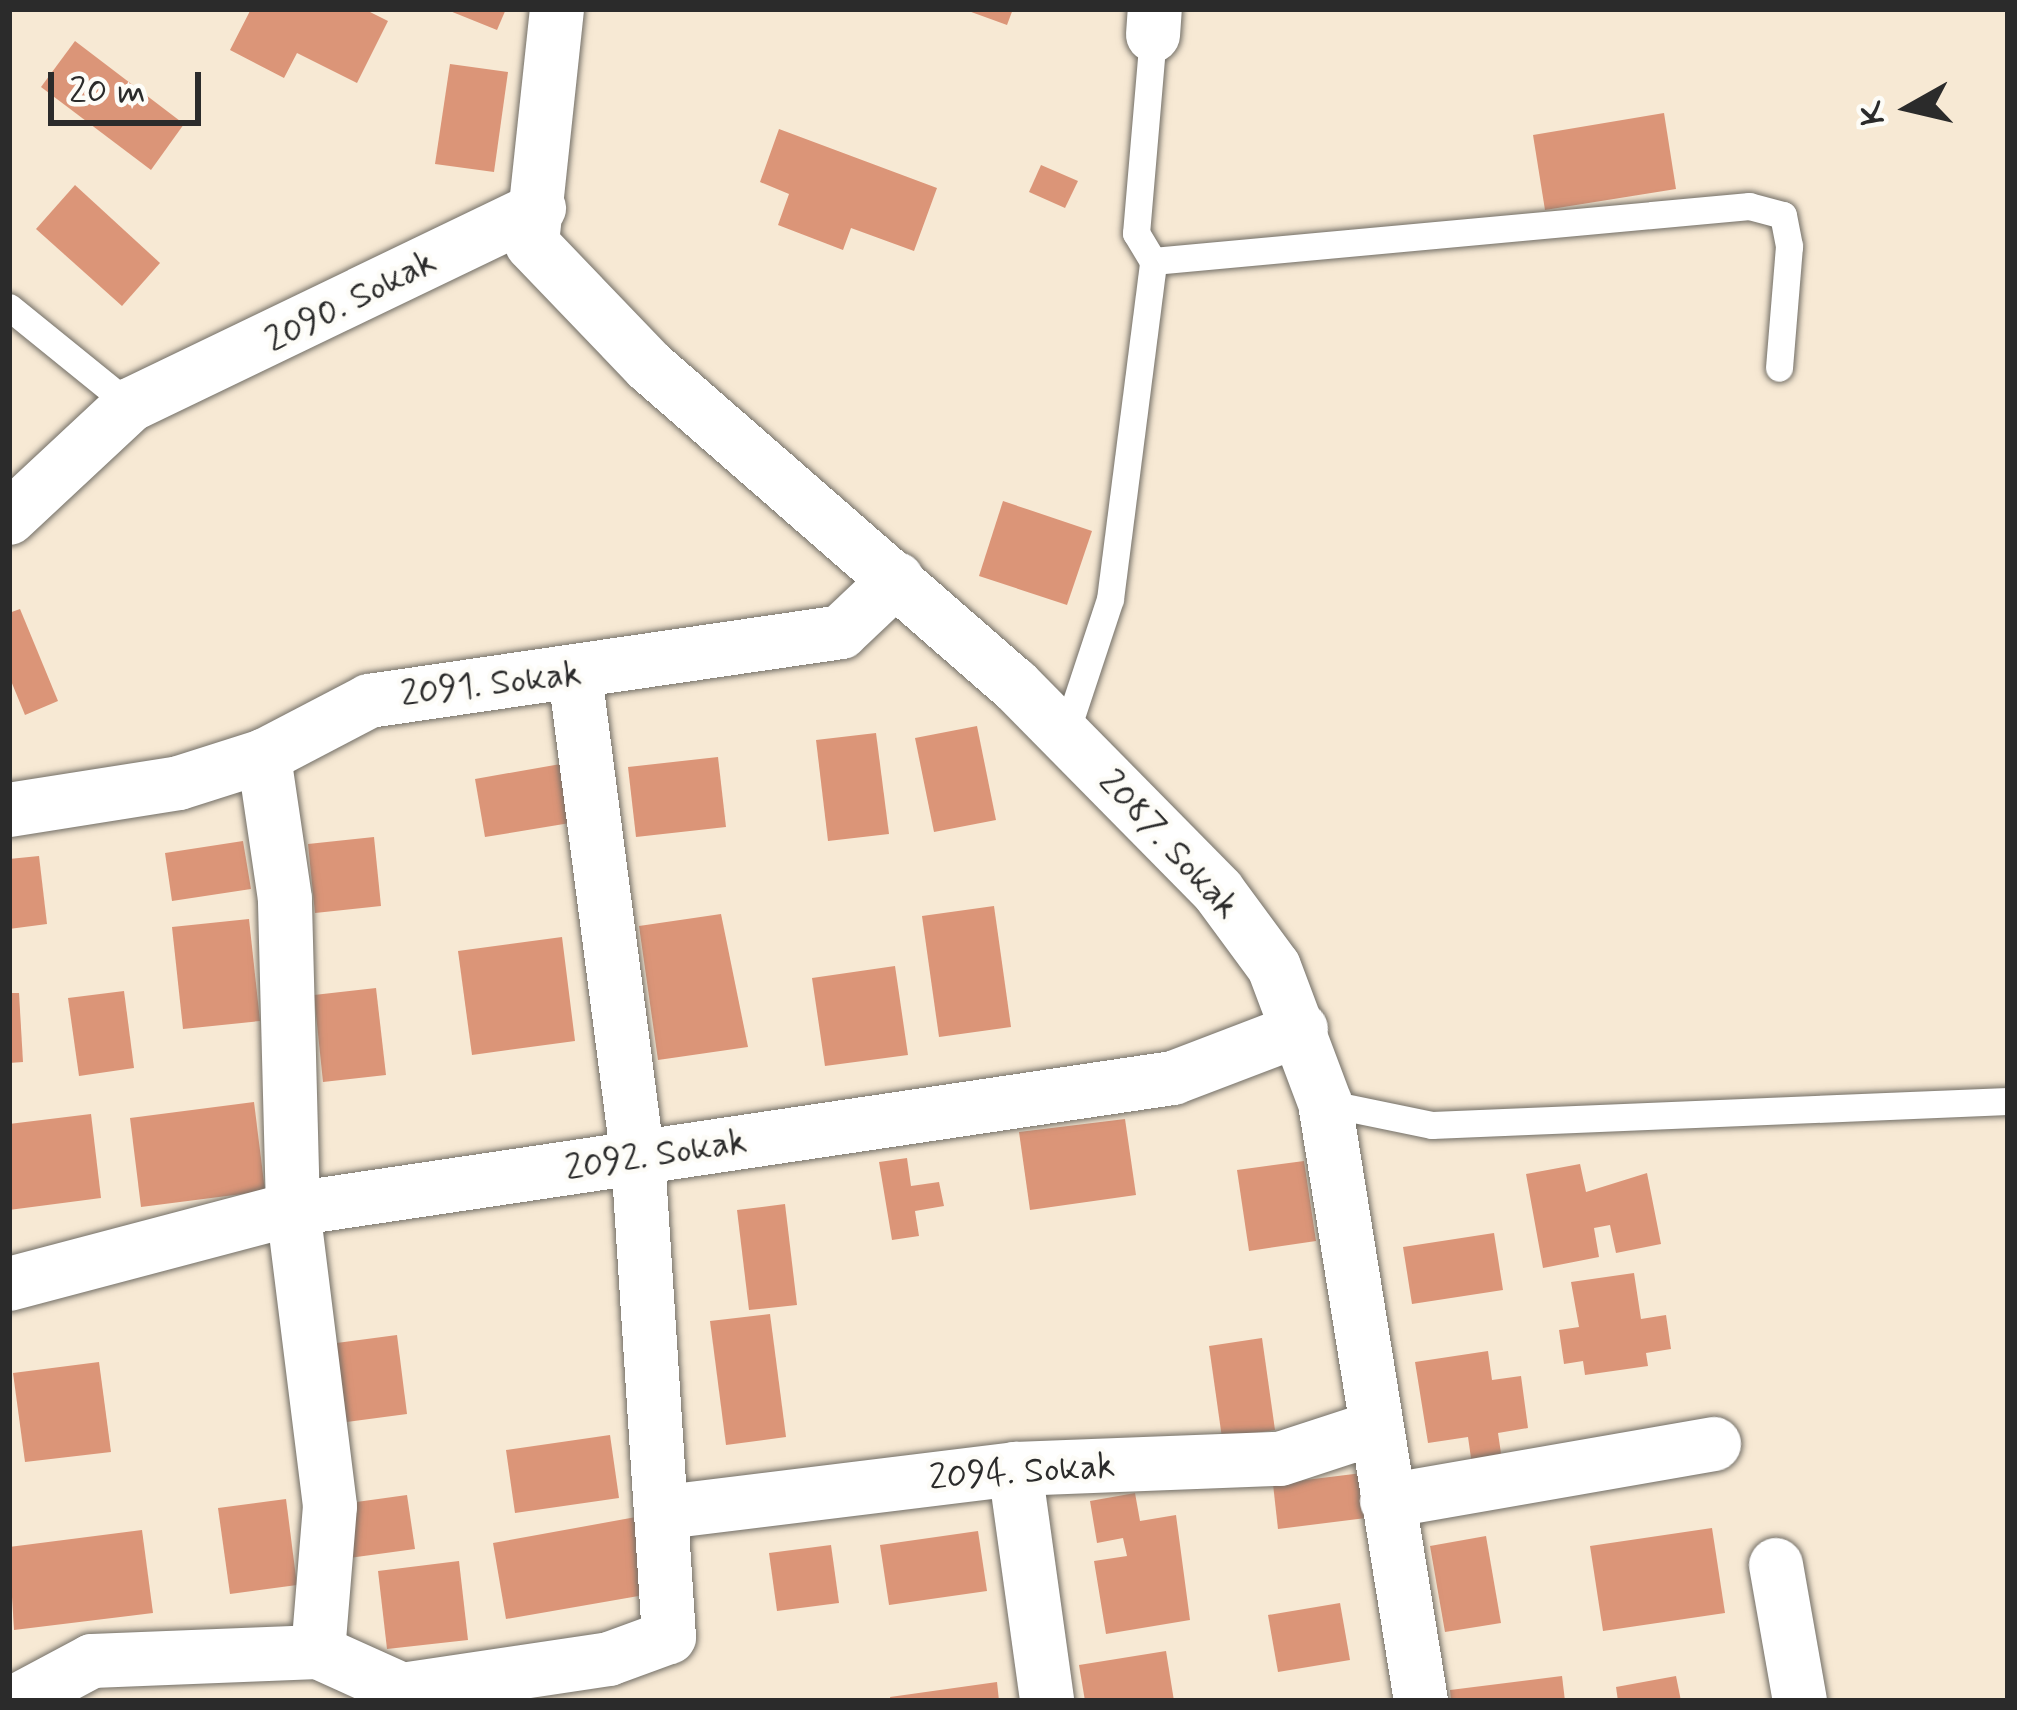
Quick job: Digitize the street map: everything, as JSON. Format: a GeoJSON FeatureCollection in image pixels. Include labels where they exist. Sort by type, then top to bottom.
{"type":"FeatureCollection","features":[{"type":"Feature","properties":{"kind":"street"},"geometry":{"type":"LineString","coordinates":[[538,208],[557,9]]}},
{"type":"Feature","properties":{"kind":"street","name":"2090. Sokak"},"geometry":{"type":"LineString","coordinates":[[9,518],[130,405],[538,208]]}},
{"type":"Feature","properties":{"kind":"street","name":"2087. Sokak"},"geometry":{"type":"LineString","coordinates":[[538,208],[532,244],[577,300],[897,580],[1065,735],[1218,891],[1274,967],[1325,1103],[1421,1701]]}},
{"type":"Feature","properties":{"kind":"street","name":"2091. Sokak"},"geometry":{"type":"LineString","coordinates":[[9,810],[179,783],[264,756],[369,701],[536,672],[575,676],[842,632],[897,580]]}},
{"type":"Feature","properties":{"kind":"street"},"geometry":{"type":"LineString","coordinates":[[17,1701],[92,1661],[318,1652],[402,1690],[609,1659],[670,1637],[666,1512],[638,1160],[575,676]]}},
{"type":"Feature","properties":{"kind":"street"},"geometry":{"type":"LineString","coordinates":[[264,756],[285,899],[293,1209],[330,1506],[318,1652]]}},
{"type":"Feature","properties":{"kind":"street","name":"2092. Sokak"},"geometry":{"type":"LineString","coordinates":[[9,1284],[293,1209],[1173,1078],[1301,1029]]}},
{"type":"Feature","properties":{"kind":"street","name":"2094. Sokak"},"geometry":{"type":"LineString","coordinates":[[666,1512],[1015,1469],[1280,1459],[1375,1428]]}},
{"type":"Feature","properties":{"kind":"street"},"geometry":{"type":"LineString","coordinates":[[1387,1501],[1714,1444]]}},
{"type":"Feature","properties":{"kind":"street"},"geometry":{"type":"LineString","coordinates":[[1015,1469],[1047,1701]]}},
{"type":"Feature","properties":{"kind":"street"},"geometry":{"type":"LineString","coordinates":[[1776,1565],[1800,1701]]}},
{"type":"Feature","properties":{"kind":"lane"},"geometry":{"type":"LineString","coordinates":[[1065,735],[1110,598],[1153,261],[1136,233],[1154,22]]}},
{"type":"Feature","properties":{"kind":"lane"},"geometry":{"type":"LineString","coordinates":[[1153,261],[1749,206],[1783,215],[1789,247],[1779,368]]}},
{"type":"Feature","properties":{"kind":"lane"},"geometry":{"type":"LineString","coordinates":[[9,307],[130,405]]}},
{"type":"Feature","properties":{"kind":"lane"},"geometry":{"type":"LineString","coordinates":[[1325,1103],[1432,1125],[2008,1101]]}},
{"type":"Feature","properties":{"kind":"building"},"geometry":{"type":"Polygon","coordinates":[[[251,9],[364,9],[388,21],[357,83],[297,53],[284,78],[230,50],[251,9]]]}},
{"type":"Feature","properties":{"kind":"building"},"geometry":{"type":"Polygon","coordinates":[[[445,9],[506,9],[497,30],[445,9]]]}},
{"type":"Feature","properties":{"kind":"building"},"geometry":{"type":"Polygon","coordinates":[[[963,9],[1013,9],[1007,25],[963,9]]]}},
{"type":"Feature","properties":{"kind":"building"},"geometry":{"type":"Polygon","coordinates":[[[75,41],[184,124],[151,170],[41,87],[75,41]]]}},
{"type":"Feature","properties":{"kind":"building"},"geometry":{"type":"Polygon","coordinates":[[[450,64],[508,72],[494,172],[435,164],[450,64]]]}},
{"type":"Feature","properties":{"kind":"building"},"geometry":{"type":"Polygon","coordinates":[[[1664,113],[1676,189],[1545,210],[1533,135],[1664,113]]]}},
{"type":"Feature","properties":{"kind":"building"},"geometry":{"type":"Polygon","coordinates":[[[779,129],[937,188],[914,251],[851,228],[843,250],[778,225],[789,194],[760,182],[779,129]]]}},
{"type":"Feature","properties":{"kind":"building"},"geometry":{"type":"Polygon","coordinates":[[[1041,165],[1078,181],[1065,208],[1029,192],[1041,165]]]}},
{"type":"Feature","properties":{"kind":"building"},"geometry":{"type":"Polygon","coordinates":[[[75,185],[160,263],[122,306],[36,229],[75,185]]]}},
{"type":"Feature","properties":{"kind":"building"},"geometry":{"type":"Polygon","coordinates":[[[1003,501],[1092,531],[1067,605],[979,576],[1003,501]]]}},
{"type":"Feature","properties":{"kind":"building"},"geometry":{"type":"Polygon","coordinates":[[[20,609],[58,701],[25,715],[9,676],[9,613],[20,609]]]}},
{"type":"Feature","properties":{"kind":"building"},"geometry":{"type":"Polygon","coordinates":[[[977,726],[996,820],[934,832],[915,738],[977,726]]]}},
{"type":"Feature","properties":{"kind":"building"},"geometry":{"type":"Polygon","coordinates":[[[876,733],[889,834],[828,841],[816,740],[876,733]]]}},
{"type":"Feature","properties":{"kind":"building"},"geometry":{"type":"Polygon","coordinates":[[[718,757],[726,827],[636,837],[628,767],[718,757]]]}},
{"type":"Feature","properties":{"kind":"building"},"geometry":{"type":"Polygon","coordinates":[[[572,762],[582,821],[485,837],[475,779],[572,762]]]}},
{"type":"Feature","properties":{"kind":"building"},"geometry":{"type":"Polygon","coordinates":[[[374,837],[381,906],[315,913],[308,844],[374,837]]]}},
{"type":"Feature","properties":{"kind":"building"},"geometry":{"type":"Polygon","coordinates":[[[243,841],[251,889],[172,901],[165,853],[243,841]]]}},
{"type":"Feature","properties":{"kind":"building"},"geometry":{"type":"Polygon","coordinates":[[[39,856],[47,924],[9,929],[9,859],[39,856]]]}},
{"type":"Feature","properties":{"kind":"building"},"geometry":{"type":"Polygon","coordinates":[[[994,906],[1011,1027],[939,1037],[922,916],[994,906]]]}},
{"type":"Feature","properties":{"kind":"building"},"geometry":{"type":"Polygon","coordinates":[[[721,914],[748,1047],[658,1060],[639,926],[721,914]]]}},
{"type":"Feature","properties":{"kind":"building"},"geometry":{"type":"Polygon","coordinates":[[[249,919],[260,1021],[183,1029],[172,927],[249,919]]]}},
{"type":"Feature","properties":{"kind":"building"},"geometry":{"type":"Polygon","coordinates":[[[562,937],[575,1041],[472,1055],[458,951],[562,937]]]}},
{"type":"Feature","properties":{"kind":"building"},"geometry":{"type":"Polygon","coordinates":[[[895,966],[908,1055],[825,1066],[812,978],[895,966]]]}},
{"type":"Feature","properties":{"kind":"building"},"geometry":{"type":"Polygon","coordinates":[[[376,988],[386,1075],[323,1082],[314,995],[376,988]]]}},
{"type":"Feature","properties":{"kind":"building"},"geometry":{"type":"Polygon","coordinates":[[[124,991],[134,1068],[79,1076],[68,998],[124,991]]]}},
{"type":"Feature","properties":{"kind":"building"},"geometry":{"type":"Polygon","coordinates":[[[9,993],[19,993],[23,1062],[9,1063],[9,993]]]}},
{"type":"Feature","properties":{"kind":"building"},"geometry":{"type":"Polygon","coordinates":[[[254,1102],[265,1191],[141,1207],[130,1118],[254,1102]]]}},
{"type":"Feature","properties":{"kind":"building"},"geometry":{"type":"Polygon","coordinates":[[[91,1114],[101,1198],[9,1210],[9,1124],[91,1114]]]}},
{"type":"Feature","properties":{"kind":"building"},"geometry":{"type":"Polygon","coordinates":[[[1125,1119],[1136,1195],[1030,1210],[1019,1132],[1125,1119]]]}},
{"type":"Feature","properties":{"kind":"building"},"geometry":{"type":"Polygon","coordinates":[[[907,1158],[911,1186],[939,1182],[944,1206],[915,1211],[919,1236],[892,1240],[879,1162],[907,1158]]]}},
{"type":"Feature","properties":{"kind":"building"},"geometry":{"type":"Polygon","coordinates":[[[1304,1161],[1316,1241],[1249,1251],[1237,1170],[1304,1161]]]}},
{"type":"Feature","properties":{"kind":"building"},"geometry":{"type":"Polygon","coordinates":[[[1580,1164],[1586,1192],[1647,1173],[1661,1244],[1616,1253],[1610,1225],[1594,1228],[1599,1257],[1543,1268],[1526,1174],[1580,1164]]]}},
{"type":"Feature","properties":{"kind":"building"},"geometry":{"type":"Polygon","coordinates":[[[785,1204],[797,1305],[749,1310],[737,1210],[785,1204]]]}},
{"type":"Feature","properties":{"kind":"building"},"geometry":{"type":"Polygon","coordinates":[[[1494,1233],[1503,1290],[1412,1304],[1403,1247],[1494,1233]]]}},
{"type":"Feature","properties":{"kind":"building"},"geometry":{"type":"Polygon","coordinates":[[[1634,1273],[1641,1319],[1666,1315],[1671,1349],[1646,1353],[1648,1366],[1585,1375],[1583,1361],[1564,1364],[1559,1330],[1579,1327],[1571,1282],[1634,1273]]]}},
{"type":"Feature","properties":{"kind":"building"},"geometry":{"type":"Polygon","coordinates":[[[770,1314],[786,1437],[726,1445],[710,1321],[770,1314]]]}},
{"type":"Feature","properties":{"kind":"building"},"geometry":{"type":"Polygon","coordinates":[[[397,1335],[407,1414],[339,1423],[329,1344],[397,1335]]]}},
{"type":"Feature","properties":{"kind":"building"},"geometry":{"type":"Polygon","coordinates":[[[1262,1338],[1275,1430],[1222,1438],[1209,1346],[1262,1338]]]}},
{"type":"Feature","properties":{"kind":"building"},"geometry":{"type":"Polygon","coordinates":[[[1488,1351],[1492,1380],[1521,1376],[1528,1428],[1498,1433],[1502,1460],[1472,1465],[1468,1437],[1428,1443],[1415,1362],[1488,1351]]]}},
{"type":"Feature","properties":{"kind":"building"},"geometry":{"type":"Polygon","coordinates":[[[99,1362],[111,1452],[25,1462],[13,1373],[99,1362]]]}},
{"type":"Feature","properties":{"kind":"building"},"geometry":{"type":"Polygon","coordinates":[[[610,1435],[619,1498],[515,1513],[506,1450],[610,1435]]]}},
{"type":"Feature","properties":{"kind":"building"},"geometry":{"type":"Polygon","coordinates":[[[1362,1473],[1366,1518],[1278,1529],[1273,1484],[1362,1473]]]}},
{"type":"Feature","properties":{"kind":"building"},"geometry":{"type":"Polygon","coordinates":[[[1135,1493],[1140,1521],[1176,1515],[1190,1620],[1106,1634],[1094,1561],[1127,1556],[1123,1538],[1097,1543],[1090,1501],[1135,1493]]]}},
{"type":"Feature","properties":{"kind":"building"},"geometry":{"type":"Polygon","coordinates":[[[407,1495],[415,1549],[349,1558],[342,1504],[407,1495]]]}},
{"type":"Feature","properties":{"kind":"building"},"geometry":{"type":"Polygon","coordinates":[[[286,1499],[297,1585],[230,1594],[218,1508],[286,1499]]]}},
{"type":"Feature","properties":{"kind":"building"},"geometry":{"type":"Polygon","coordinates":[[[636,1517],[650,1594],[506,1619],[493,1543],[636,1517]]]}},
{"type":"Feature","properties":{"kind":"building"},"geometry":{"type":"Polygon","coordinates":[[[1712,1528],[1725,1613],[1603,1631],[1590,1546],[1712,1528]]]}},
{"type":"Feature","properties":{"kind":"building"},"geometry":{"type":"Polygon","coordinates":[[[142,1530],[153,1613],[14,1630],[9,1547],[142,1530]]]}},
{"type":"Feature","properties":{"kind":"building"},"geometry":{"type":"Polygon","coordinates":[[[978,1531],[987,1591],[889,1605],[880,1545],[978,1531]]]}},
{"type":"Feature","properties":{"kind":"building"},"geometry":{"type":"Polygon","coordinates":[[[1486,1536],[1501,1623],[1445,1632],[1430,1546],[1486,1536]]]}},
{"type":"Feature","properties":{"kind":"building"},"geometry":{"type":"Polygon","coordinates":[[[831,1545],[839,1603],[777,1611],[769,1553],[831,1545]]]}},
{"type":"Feature","properties":{"kind":"building"},"geometry":{"type":"Polygon","coordinates":[[[459,1561],[468,1640],[387,1649],[378,1571],[459,1561]]]}},
{"type":"Feature","properties":{"kind":"building"},"geometry":{"type":"Polygon","coordinates":[[[1340,1603],[1350,1660],[1278,1672],[1268,1615],[1340,1603]]]}},
{"type":"Feature","properties":{"kind":"building"},"geometry":{"type":"Polygon","coordinates":[[[1166,1651],[1174,1701],[1085,1701],[1079,1665],[1166,1651]]]}},
{"type":"Feature","properties":{"kind":"building"},"geometry":{"type":"Polygon","coordinates":[[[1562,1676],[1565,1701],[1451,1701],[1450,1690],[1562,1676]]]}},
{"type":"Feature","properties":{"kind":"building"},"geometry":{"type":"Polygon","coordinates":[[[1676,1676],[1681,1701],[1618,1701],[1616,1687],[1676,1676]]]}},
{"type":"Feature","properties":{"kind":"building"},"geometry":{"type":"Polygon","coordinates":[[[997,1682],[999,1701],[891,1701],[890,1697],[997,1682]]]}}]}
